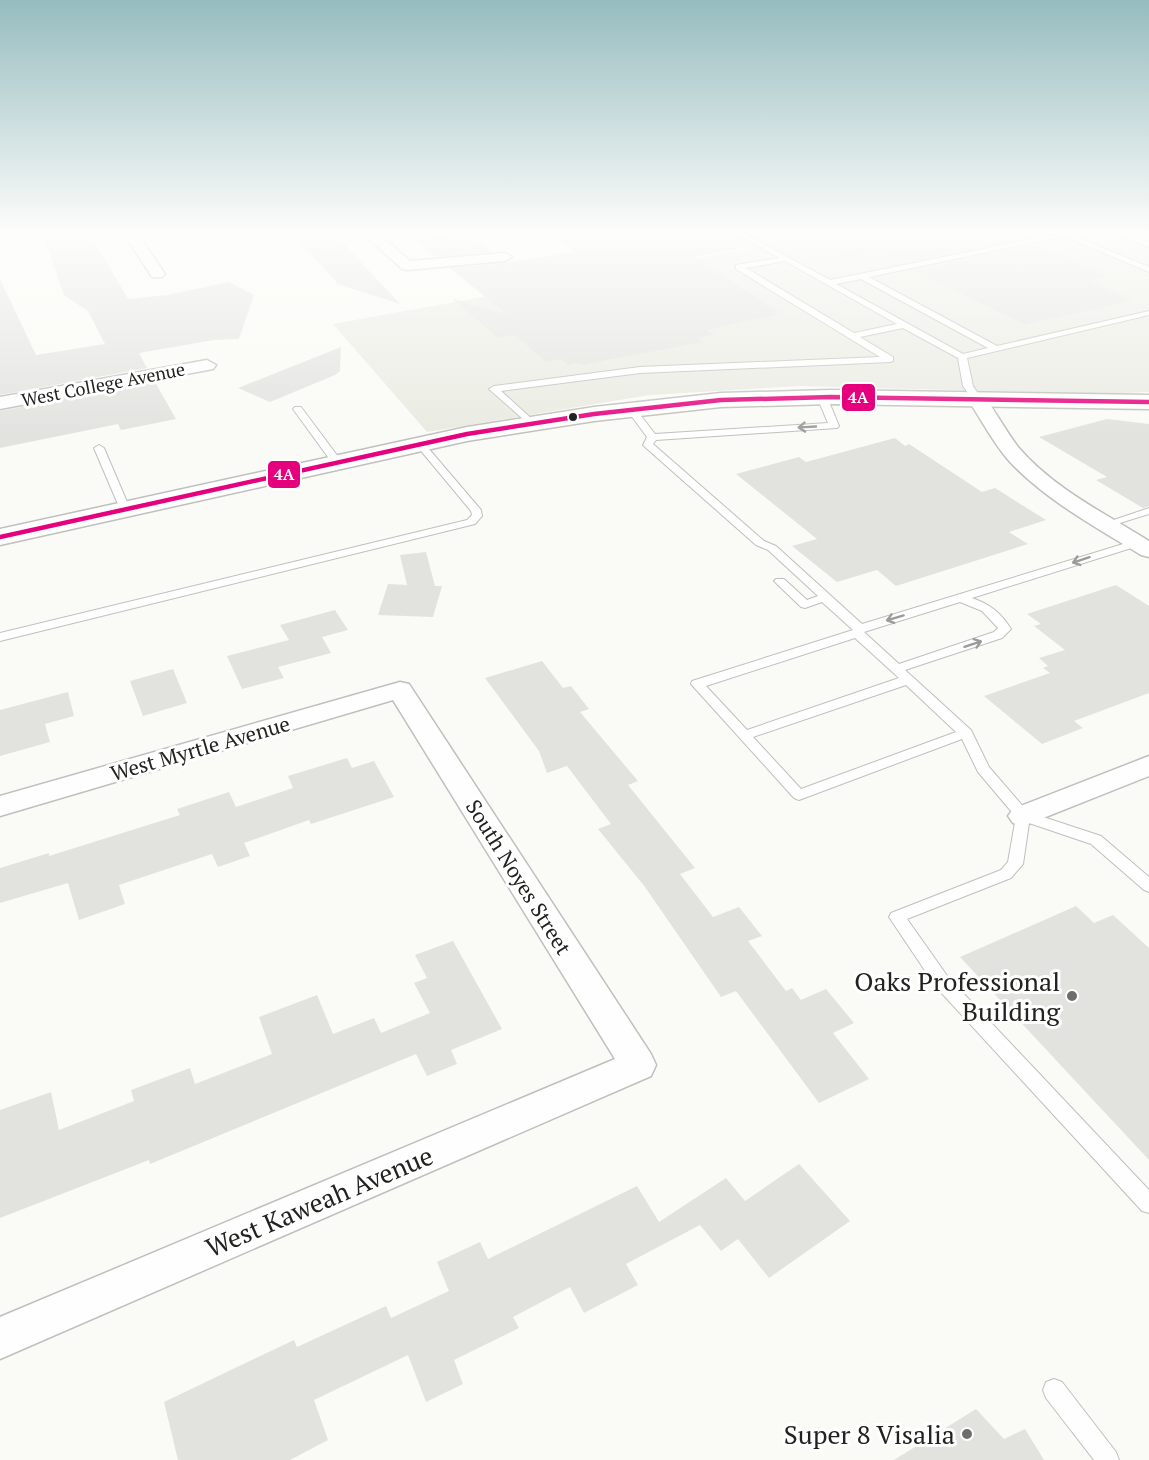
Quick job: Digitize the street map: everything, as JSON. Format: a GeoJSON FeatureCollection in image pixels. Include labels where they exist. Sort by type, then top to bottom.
{"type":"FeatureCollection","features":[{"type":"Feature","properties":{"kind":"street","name":"West College Avenue"},"geometry":{"type":"LineString","coordinates":[[0,403],[207,365]]}},
{"type":"Feature","properties":{"kind":"street"},"geometry":{"type":"LineString","coordinates":[[0,537],[420,444],[531,423],[632,410],[721,400],[822,397],[1149,402]]}},
{"type":"Feature","properties":{"kind":"street"},"geometry":{"type":"LineString","coordinates":[[978,400],[1000,436],[1018,458],[1077,506],[1143,547]]}},
{"type":"Feature","properties":{"kind":"street","name":"West Myrtle Avenue"},"geometry":{"type":"LineString","coordinates":[[0,806],[400,690]]}},
{"type":"Feature","properties":{"kind":"street","name":"South Noyes Street"},"geometry":{"type":"LineString","coordinates":[[400,690],[638,1065]]}},
{"type":"Feature","properties":{"kind":"street"},"geometry":{"type":"LineString","coordinates":[[1023,816],[1149,765]]}},
{"type":"Feature","properties":{"kind":"street","name":"West Kaweah Avenue"},"geometry":{"type":"LineString","coordinates":[[0,1338],[638,1065]]}},
{"type":"Feature","properties":{"kind":"lane"},"geometry":{"type":"LineString","coordinates":[[531,423],[494,388],[640,370],[890,359],[798,302]]}},
{"type":"Feature","properties":{"kind":"lane"},"geometry":{"type":"LineString","coordinates":[[864,302],[962,357],[1149,313]]}},
{"type":"Feature","properties":{"kind":"lane"},"geometry":{"type":"LineString","coordinates":[[910,302],[996,349]]}},
{"type":"Feature","properties":{"kind":"lane"},"geometry":{"type":"LineString","coordinates":[[853,336],[905,325]]}},
{"type":"Feature","properties":{"kind":"lane"},"geometry":{"type":"LineString","coordinates":[[962,357],[968,386],[978,400]]}},
{"type":"Feature","properties":{"kind":"lane"},"geometry":{"type":"LineString","coordinates":[[652,436],[834,426],[822,397]]}},
{"type":"Feature","properties":{"kind":"lane"},"geometry":{"type":"LineString","coordinates":[[298,409],[337,462]]}},
{"type":"Feature","properties":{"kind":"lane"},"geometry":{"type":"LineString","coordinates":[[632,410],[652,436]]}},
{"type":"Feature","properties":{"kind":"lane"},"geometry":{"type":"LineString","coordinates":[[652,436],[648,445],[760,543],[772,549],[822,592],[824,598],[966,734],[983,769],[1023,816],[1096,840],[1149,886]]}},
{"type":"Feature","properties":{"kind":"lane"},"geometry":{"type":"LineString","coordinates":[[0,637],[471,522],[477,516],[476,510],[420,444]]}},
{"type":"Feature","properties":{"kind":"lane"},"geometry":{"type":"LineString","coordinates":[[99,447],[124,509]]}},
{"type":"Feature","properties":{"kind":"lane"},"geometry":{"type":"LineString","coordinates":[[1107,524],[1149,512]]}},
{"type":"Feature","properties":{"kind":"lane"},"geometry":{"type":"LineString","coordinates":[[966,734],[799,795],[697,684],[960,598],[1143,547]]}},
{"type":"Feature","properties":{"kind":"lane"},"geometry":{"type":"LineString","coordinates":[[780,581],[805,604],[824,598]]}},
{"type":"Feature","properties":{"kind":"lane"},"geometry":{"type":"LineString","coordinates":[[897,669],[998,635],[1005,628],[998,615],[981,604],[960,598]]}},
{"type":"Feature","properties":{"kind":"lane"},"geometry":{"type":"LineString","coordinates":[[745,735],[908,680]]}},
{"type":"Feature","properties":{"kind":"lane"},"geometry":{"type":"LineString","coordinates":[[1023,816],[1014,864],[1006,873],[897,917],[942,982],[1149,1204]]}},
{"type":"Feature","properties":{"kind":"lane"},"geometry":{"type":"LineString","coordinates":[[1054,1390],[1108,1460]]}},
{"type":"Feature","properties":{"kind":"shaded area"},"geometry":{"type":"Polygon","coordinates":[[[454,302],[1149,302],[1149,392],[1097,394],[800,386],[650,395],[427,432],[333,324],[454,302]]]}},
{"type":"Feature","properties":{"kind":"building"},"geometry":{"type":"Polygon","coordinates":[[[0,302],[11,302],[36,355],[105,344],[88,311],[75,302],[252,302],[239,339],[214,340],[139,353],[147,368],[0,395],[0,302]]]}},
{"type":"Feature","properties":{"kind":"building"},"geometry":{"type":"Polygon","coordinates":[[[457,302],[508,315],[492,302],[764,302],[778,311],[774,312],[778,314],[707,330],[714,335],[698,338],[704,342],[580,365],[577,363],[568,365],[561,359],[546,362],[515,335],[498,338],[457,302]]]}},
{"type":"Feature","properties":{"kind":"building"},"geometry":{"type":"Polygon","coordinates":[[[979,302],[1123,302],[1025,325],[979,302]]]}},
{"type":"Feature","properties":{"kind":"building"},"geometry":{"type":"Polygon","coordinates":[[[341,347],[340,371],[335,375],[270,402],[238,388],[341,347]]]}},
{"type":"Feature","properties":{"kind":"building"},"geometry":{"type":"Polygon","coordinates":[[[155,382],[176,419],[121,430],[118,424],[0,448],[0,411],[155,382]]]}},
{"type":"Feature","properties":{"kind":"building"},"geometry":{"type":"Polygon","coordinates":[[[1107,419],[1149,424],[1149,506],[1143,508],[1096,480],[1107,477],[1039,437],[1107,419]]]}},
{"type":"Feature","properties":{"kind":"building"},"geometry":{"type":"Polygon","coordinates":[[[895,438],[905,446],[909,444],[982,492],[995,488],[1046,520],[1009,532],[1028,544],[896,586],[877,570],[837,582],[792,546],[817,539],[736,474],[799,457],[806,462],[895,438]]]}},
{"type":"Feature","properties":{"kind":"building"},"geometry":{"type":"Polygon","coordinates":[[[426,552],[435,586],[442,586],[433,617],[378,615],[388,584],[407,585],[400,555],[426,552]]]}},
{"type":"Feature","properties":{"kind":"building"},"geometry":{"type":"Polygon","coordinates":[[[1116,585],[1149,606],[1149,693],[1074,721],[1083,728],[1042,744],[984,696],[1050,673],[1043,668],[1048,666],[1039,658],[1065,650],[1034,626],[1041,624],[1027,614],[1116,585]]]}},
{"type":"Feature","properties":{"kind":"building"},"geometry":{"type":"Polygon","coordinates":[[[335,610],[348,630],[322,637],[331,653],[278,667],[284,678],[242,689],[227,656],[289,640],[280,625],[335,610]]]}},
{"type":"Feature","properties":{"kind":"building"},"geometry":{"type":"Polygon","coordinates":[[[542,661],[563,688],[571,686],[589,709],[580,712],[638,781],[628,785],[695,868],[680,874],[713,917],[739,907],[762,936],[748,941],[786,991],[792,988],[801,1000],[826,989],[854,1023],[833,1033],[869,1079],[819,1103],[736,991],[721,997],[645,887],[598,829],[611,824],[567,766],[547,773],[539,751],[485,678],[542,661]]]}},
{"type":"Feature","properties":{"kind":"building"},"geometry":{"type":"Polygon","coordinates":[[[173,669],[187,703],[143,716],[130,681],[173,669]]]}},
{"type":"Feature","properties":{"kind":"building"},"geometry":{"type":"Polygon","coordinates":[[[68,692],[74,716],[45,724],[50,742],[0,756],[0,710],[68,692]]]}},
{"type":"Feature","properties":{"kind":"building"},"geometry":{"type":"Polygon","coordinates":[[[347,758],[352,768],[374,761],[394,797],[311,824],[309,820],[244,843],[250,856],[218,867],[212,854],[119,885],[125,904],[79,920],[68,883],[0,903],[0,868],[49,853],[49,856],[180,815],[177,809],[229,792],[236,807],[293,788],[288,776],[347,758]]]}},
{"type":"Feature","properties":{"kind":"building","name":"Oaks Professional Building"},"geometry":{"type":"Polygon","coordinates":[[[1076,906],[1094,923],[1113,915],[1149,948],[1149,1160],[960,957],[1076,906]]]}},
{"type":"Feature","properties":{"kind":"building"},"geometry":{"type":"Polygon","coordinates":[[[453,941],[502,1029],[451,1050],[457,1064],[427,1076],[416,1054],[150,1164],[149,1160],[0,1218],[0,1110],[51,1092],[59,1130],[134,1101],[131,1090],[190,1068],[195,1084],[272,1054],[259,1017],[317,995],[333,1034],[374,1018],[381,1033],[430,1013],[414,983],[427,978],[415,955],[453,941]]]}},
{"type":"Feature","properties":{"kind":"building"},"geometry":{"type":"Polygon","coordinates":[[[799,1164],[850,1221],[769,1278],[738,1239],[721,1251],[700,1225],[626,1264],[638,1285],[584,1313],[570,1287],[513,1317],[519,1328],[454,1360],[463,1384],[426,1402],[408,1355],[314,1400],[328,1440],[290,1460],[178,1460],[164,1402],[294,1340],[297,1347],[386,1306],[391,1318],[449,1291],[437,1262],[480,1242],[488,1259],[637,1186],[659,1222],[726,1178],[745,1201],[799,1164]]]}},
{"type":"Feature","properties":{"kind":"building","name":"Super 8 Visalia"},"geometry":{"type":"Polygon","coordinates":[[[976,1409],[1004,1439],[1025,1429],[1044,1460],[894,1460],[976,1409]]]}},
{"type":"Feature","properties":{"kind":"transit line","name":"4A"},"geometry":{"type":"LineString","coordinates":[[0,537],[467,434],[594,414],[721,400],[831,397],[1149,402]]}},
{"type":"Feature","properties":{"kind":"place","name":"Oaks Professional Building"},"geometry":{"type":"Point","coordinates":[1072,996]}},
{"type":"Feature","properties":{"kind":"place","name":"Super 8 Visalia"},"geometry":{"type":"Point","coordinates":[967,1434]}}]}
